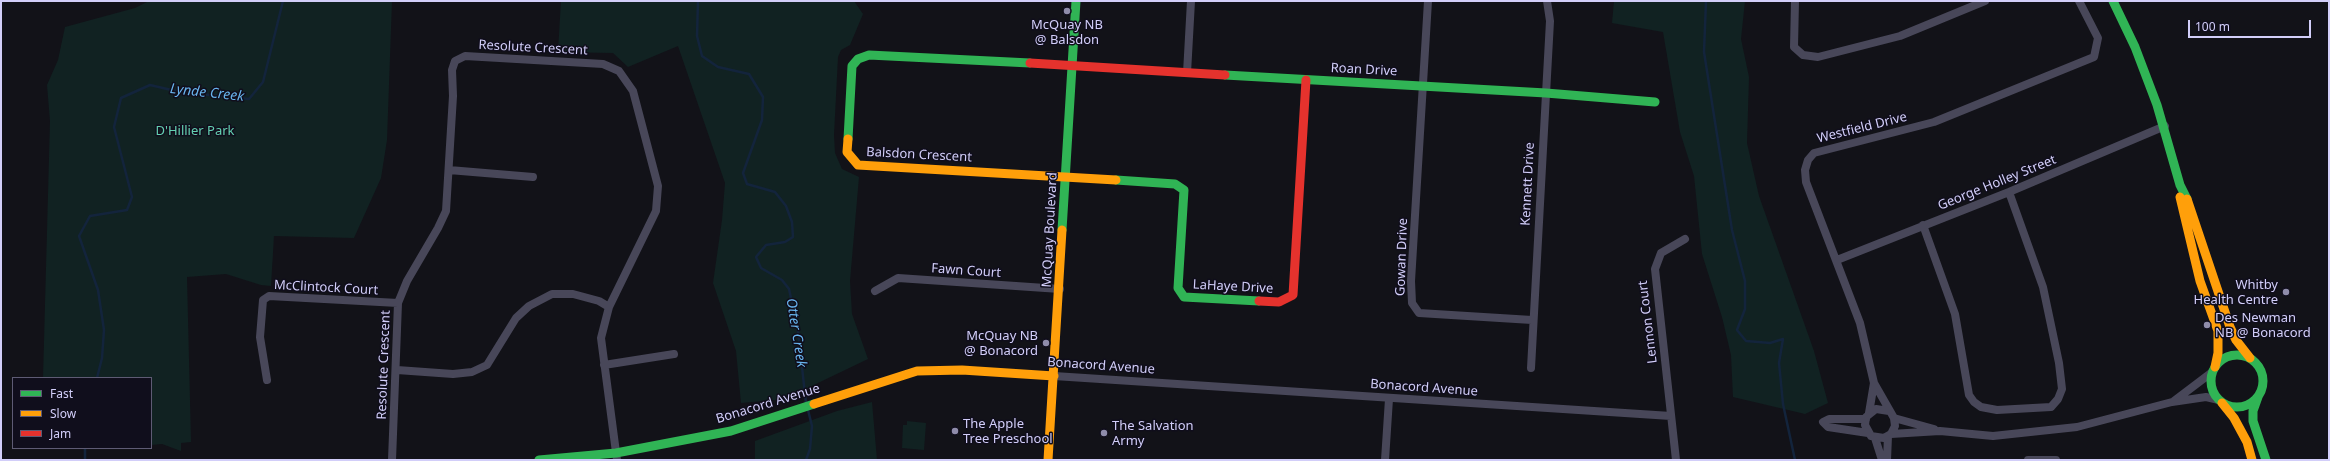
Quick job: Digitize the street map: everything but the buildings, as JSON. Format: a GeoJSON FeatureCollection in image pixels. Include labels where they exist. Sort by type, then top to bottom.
{"type":"FeatureCollection","features":[{"type":"Feature","properties":{"kind":"street","name":"McQuay Boulevard"},"geometry":{"type":"LineString","coordinates":[[1048,460],[1060,289],[1076,1]]}},
{"type":"Feature","properties":{"kind":"street"},"geometry":{"type":"LineString","coordinates":[[1186,73],[1191,1]]}},
{"type":"Feature","properties":{"kind":"street"},"geometry":{"type":"LineString","coordinates":[[1424,86],[1428,1]]}},
{"type":"Feature","properties":{"kind":"street","name":"Kennett Drive"},"geometry":{"type":"LineString","coordinates":[[1531,368],[1532,320],[1550,21],[1547,1]]}},
{"type":"Feature","properties":{"kind":"street"},"geometry":{"type":"LineString","coordinates":[[1795,1],[1794,47],[1803,55],[1818,57],[1900,36],[1985,1]]}},
{"type":"Feature","properties":{"kind":"street","name":"Westfield Drive"},"geometry":{"type":"LineString","coordinates":[[1867,416],[1874,383],[1860,324],[1837,260],[1819,219],[1806,182],[1805,170],[1810,156],[1814,153],[1841,145],[1934,122],[2094,56],[2098,38],[2079,1]]}},
{"type":"Feature","properties":{"kind":"street"},"geometry":{"type":"LineString","coordinates":[[2113,1],[2135,47],[2165,126],[2180,184],[2185,192],[2230,328],[2236,340],[2259,367],[2263,379],[2253,411],[2253,421],[2266,460]]}},
{"type":"Feature","properties":{"kind":"street","name":"Balsdon Crescent"},"geometry":{"type":"LineString","coordinates":[[1066,177],[858,165],[847,152],[852,66],[858,59],[869,54],[1073,66]]}},
{"type":"Feature","properties":{"kind":"street","name":"Resolute Crescent"},"geometry":{"type":"LineString","coordinates":[[392,460],[397,370],[398,303],[446,211],[450,170],[453,96],[452,70],[455,61],[465,56],[603,64],[619,71],[633,91],[658,186],[656,211],[609,306],[601,338],[616,457]]}},
{"type":"Feature","properties":{"kind":"street","name":"Roan Drive"},"geometry":{"type":"LineString","coordinates":[[1073,66],[1546,93],[1655,102]]}},
{"type":"Feature","properties":{"kind":"street","name":"LaHaye Drive"},"geometry":{"type":"LineString","coordinates":[[1066,177],[1175,184],[1184,190],[1178,288],[1184,297],[1279,302],[1293,295],[1306,80]]}},
{"type":"Feature","properties":{"kind":"street","name":"Gowan Drive"},"geometry":{"type":"LineString","coordinates":[[1424,86],[1411,281],[1412,303],[1419,313],[1532,320]]}},
{"type":"Feature","properties":{"kind":"street","name":"George Holley Street"},"geometry":{"type":"LineString","coordinates":[[1837,260],[2009,192],[2165,126]]}},
{"type":"Feature","properties":{"kind":"street"},"geometry":{"type":"LineString","coordinates":[[450,170],[533,177]]}},
{"type":"Feature","properties":{"kind":"street"},"geometry":{"type":"LineString","coordinates":[[2180,184],[2179,194],[2200,281],[2218,331],[2218,353],[2213,370],[2211,386],[2220,401],[2234,418],[2247,442],[2252,460]]}},
{"type":"Feature","properties":{"kind":"street"},"geometry":{"type":"LineString","coordinates":[[1923,225],[1955,314],[1969,395],[1974,402],[1981,407],[1997,410],[2051,407],[2058,399],[2062,389],[2057,356],[2043,287],[2009,192]]}},
{"type":"Feature","properties":{"kind":"street","name":"Lennon Court"},"geometry":{"type":"LineString","coordinates":[[1676,460],[1654,269],[1661,253],[1685,239]]}},
{"type":"Feature","properties":{"kind":"street","name":"Fawn Court"},"geometry":{"type":"LineString","coordinates":[[875,290],[898,278],[1060,289]]}},
{"type":"Feature","properties":{"kind":"street"},"geometry":{"type":"LineString","coordinates":[[397,370],[453,374],[472,372],[487,364],[516,318],[529,306],[552,294],[573,294],[599,301],[609,306]]}},
{"type":"Feature","properties":{"kind":"street","name":"McClintock Court"},"geometry":{"type":"LineString","coordinates":[[267,380],[260,337],[263,300],[269,296],[398,303]]}},
{"type":"Feature","properties":{"kind":"street"},"geometry":{"type":"LineString","coordinates":[[604,365],[674,354]]}},
{"type":"Feature","properties":{"kind":"street"},"geometry":{"type":"LineString","coordinates":[[2172,402],[2213,370],[2225,357],[2233,355],[2250,358]]}},
{"type":"Feature","properties":{"kind":"street","name":"Bonacord Avenue"},"geometry":{"type":"LineString","coordinates":[[539,460],[616,457],[731,431],[788,414],[822,401],[917,371],[962,370],[1388,399],[1671,416]]}},
{"type":"Feature","properties":{"kind":"street"},"geometry":{"type":"LineString","coordinates":[[1874,383],[1891,414],[1895,426],[1890,435],[1887,460]]}},
{"type":"Feature","properties":{"kind":"street"},"geometry":{"type":"LineString","coordinates":[[1940,431],[1876,409],[1867,416],[1829,419],[1823,422],[1828,427],[1872,435],[1940,431],[1993,436],[2077,427],[2172,402],[2206,397],[2235,407],[2244,406],[2258,396]]}},
{"type":"Feature","properties":{"kind":"street"},"geometry":{"type":"LineString","coordinates":[[1385,460],[1388,399]]}},
{"type":"Feature","properties":{"kind":"street"},"geometry":{"type":"LineString","coordinates":[[1867,416],[1865,425],[1872,435],[1882,460]]}},
{"type":"Feature","properties":{"kind":"street"},"geometry":{"type":"LineString","coordinates":[[2028,460],[2056,460]]}},
{"type":"Feature","properties":{"kind":"green space","name":"D'Hillier Park"},"geometry":{"type":"Polygon","coordinates":[[[149,1],[392,1],[387,140],[381,178],[354,238],[274,236],[271,286],[261,285],[226,274],[187,277],[191,442],[181,443],[181,451],[162,444],[152,445],[152,377],[43,377],[50,121],[47,85],[58,60],[65,27],[135,8],[149,1]]]}},
{"type":"Feature","properties":{"kind":"green space"},"geometry":{"type":"Polygon","coordinates":[[[561,1],[854,1],[863,14],[850,45],[841,50],[838,57],[834,135],[835,153],[842,169],[859,177],[850,281],[852,314],[868,359],[795,394],[775,400],[741,403],[736,351],[713,283],[722,220],[725,183],[678,46],[628,67],[613,53],[558,52],[561,1]]]}},
{"type":"Feature","properties":{"kind":"green space"},"geometry":{"type":"Polygon","coordinates":[[[1614,1],[1745,1],[1741,39],[1749,77],[1747,143],[1759,196],[1814,351],[1828,403],[1805,414],[1733,397],[1731,355],[1722,317],[1702,254],[1694,176],[1680,132],[1663,32],[1612,23],[1614,1]]]}},
{"type":"Feature","properties":{"kind":"green space"},"geometry":{"type":"Polygon","coordinates":[[[872,402],[877,460],[755,460],[755,441],[837,411],[872,402]]]}},
{"type":"Feature","properties":{"kind":"green space"},"geometry":{"type":"Polygon","coordinates":[[[907,421],[926,423],[924,450],[902,448],[903,425],[907,425],[907,421]]]}},
{"type":"Feature","properties":{"kind":"waterway","name":"Lynde Creek"},"geometry":{"type":"LineString","coordinates":[[97,377],[102,358],[104,330],[98,290],[79,236],[90,216],[127,210],[132,197],[114,127],[121,98],[150,85],[180,92],[249,99],[263,82],[283,1]]}},
{"type":"Feature","properties":{"kind":"waterway","name":"Otter Creek"},"geometry":{"type":"LineString","coordinates":[[698,1],[697,36],[702,56],[718,67],[749,74],[763,97],[762,120],[743,173],[747,184],[775,192],[786,206],[792,222],[793,237],[785,242],[766,245],[756,257],[761,268],[782,280],[789,289],[798,331],[806,403]]}},
{"type":"Feature","properties":{"kind":"waterway"},"geometry":{"type":"LineString","coordinates":[[1706,1],[1704,52],[1732,230],[1745,281],[1745,309],[1737,330],[1746,341],[1770,343],[1783,339],[1779,363],[1783,404],[1795,460]]}},
{"type":"Feature","properties":{"kind":"waterway","name":"Otter Creek"},"geometry":{"type":"LineString","coordinates":[[806,460],[810,449],[812,426],[808,410]]}},
{"type":"Feature","properties":{"kind":"waterway","name":"Lynde Creek"},"geometry":{"type":"LineString","coordinates":[[85,449],[85,460]]}},
{"type":"Feature","properties":{"kind":"traffic: fast"},"geometry":{"type":"LineString","coordinates":[[1062,230],[1076,1]]}},
{"type":"Feature","properties":{"kind":"traffic: fast"},"geometry":{"type":"LineString","coordinates":[[2113,1],[2135,47],[2157,105],[2180,185],[2187,199]]}},
{"type":"Feature","properties":{"kind":"traffic: fast"},"geometry":{"type":"LineString","coordinates":[[848,139],[852,66],[858,59],[869,55],[1030,63]]}},
{"type":"Feature","properties":{"kind":"traffic: fast"},"geometry":{"type":"LineString","coordinates":[[1225,75],[1546,93],[1655,102]]}},
{"type":"Feature","properties":{"kind":"traffic: fast"},"geometry":{"type":"LineString","coordinates":[[1116,180],[1175,184],[1184,190],[1178,288],[1184,297],[1259,301]]}},
{"type":"Feature","properties":{"kind":"traffic: fast"},"geometry":{"type":"LineString","coordinates":[[2232,355],[2242,355],[2256,362],[2263,376],[2263,381],[2263,386],[2256,400],[2242,407],[2232,407],[2222,403],[2215,396],[2211,386],[2211,376],[2215,366],[2222,359],[2232,355]]}},
{"type":"Feature","properties":{"kind":"traffic: fast"},"geometry":{"type":"LineString","coordinates":[[2258,397],[2253,411],[2253,421],[2266,460]]}},
{"type":"Feature","properties":{"kind":"traffic: fast"},"geometry":{"type":"LineString","coordinates":[[539,460],[616,453],[731,431],[814,404]]}},
{"type":"Feature","properties":{"kind":"traffic: slow"},"geometry":{"type":"LineString","coordinates":[[848,139],[847,152],[858,165],[1116,180]]}},
{"type":"Feature","properties":{"kind":"traffic: slow"},"geometry":{"type":"LineString","coordinates":[[2180,197],[2200,281],[2218,331],[2218,353],[2215,367]]}},
{"type":"Feature","properties":{"kind":"traffic: slow"},"geometry":{"type":"LineString","coordinates":[[2187,199],[2230,327],[2236,340],[2250,358]]}},
{"type":"Feature","properties":{"kind":"traffic: slow"},"geometry":{"type":"LineString","coordinates":[[1048,460],[1062,230]]}},
{"type":"Feature","properties":{"kind":"traffic: slow"},"geometry":{"type":"LineString","coordinates":[[814,404],[917,371],[962,370],[1054,376]]}},
{"type":"Feature","properties":{"kind":"traffic: slow"},"geometry":{"type":"LineString","coordinates":[[2222,403],[2234,418],[2247,442],[2252,460]]}},
{"type":"Feature","properties":{"kind":"traffic: jam"},"geometry":{"type":"LineString","coordinates":[[1030,63],[1225,75]]}},
{"type":"Feature","properties":{"kind":"traffic: jam"},"geometry":{"type":"LineString","coordinates":[[1259,301],[1279,302],[1293,295],[1306,80]]}},
{"type":"Feature","properties":{"kind":"place","name":"McQuay NB @ Balsdon"},"geometry":{"type":"Point","coordinates":[1067,11]}},
{"type":"Feature","properties":{"kind":"place","name":"Whitby Health Centre"},"geometry":{"type":"Point","coordinates":[2286,292]}},
{"type":"Feature","properties":{"kind":"place","name":"Des Newman NB @ Bonacord"},"geometry":{"type":"Point","coordinates":[2207,325]}},
{"type":"Feature","properties":{"kind":"place","name":"McQuay NB @ Bonacord"},"geometry":{"type":"Point","coordinates":[1046,343]}},
{"type":"Feature","properties":{"kind":"place","name":"The Apple Tree Preschool"},"geometry":{"type":"Point","coordinates":[955,431]}},
{"type":"Feature","properties":{"kind":"place","name":"The Salvation Army"},"geometry":{"type":"Point","coordinates":[1104,433]}}]}
